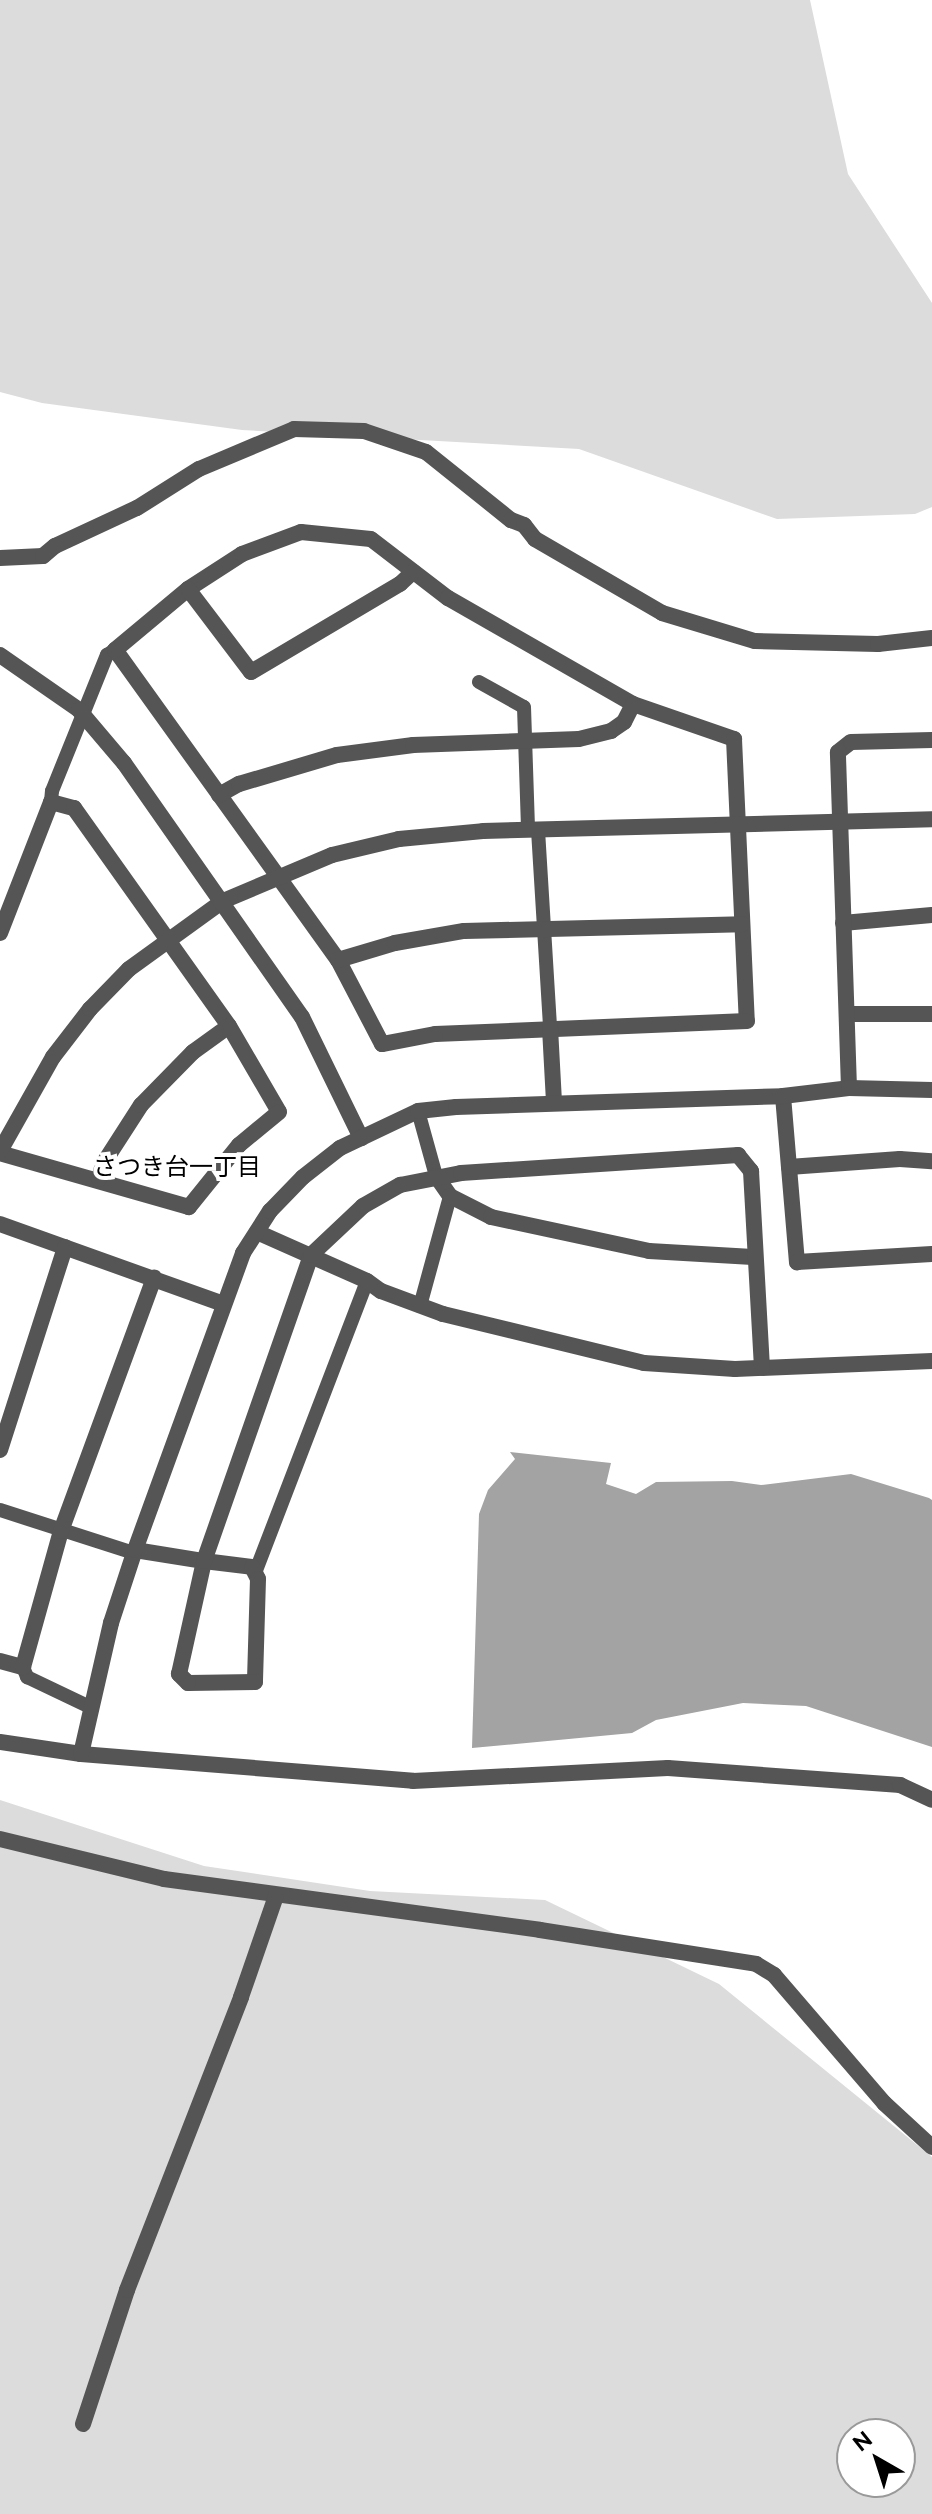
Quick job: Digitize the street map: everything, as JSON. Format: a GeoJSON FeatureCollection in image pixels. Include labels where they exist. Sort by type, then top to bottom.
{"type":"FeatureCollection","features":[{"type":"Feature","properties":{"kind":"street"},"geometry":{"type":"LineString","coordinates":[[0,558],[43,556],[55,546],[137,508],[199,469],[294,429],[364,431],[426,452],[511,520],[524,525],[535,539],[662,613],[755,641],[878,644],[932,638]]}},
{"type":"Feature","properties":{"kind":"street"},"geometry":{"type":"LineString","coordinates":[[0,933],[51,802],[52,791],[107,655],[188,589],[242,554],[301,532],[371,539],[448,598],[633,704],[734,739],[747,1021],[435,1034],[382,1044],[338,960],[115,650]]}},
{"type":"Feature","properties":{"kind":"street"},"geometry":{"type":"LineString","coordinates":[[188,589],[251,672],[400,584],[413,572]]}},
{"type":"Feature","properties":{"kind":"street"},"geometry":{"type":"LineString","coordinates":[[0,655],[83,714],[124,763],[302,1017],[361,1138]]}},
{"type":"Feature","properties":{"kind":"street"},"geometry":{"type":"LineString","coordinates":[[479,682],[524,707],[524,741],[544,929],[554,1103]]}},
{"type":"Feature","properties":{"kind":"street"},"geometry":{"type":"LineString","coordinates":[[219,795],[239,784],[337,755],[413,745],[579,739],[611,731],[624,722],[633,704]]}},
{"type":"Feature","properties":{"kind":"street"},"geometry":{"type":"LineString","coordinates":[[849,1088],[838,752],[851,742],[932,740]]}},
{"type":"Feature","properties":{"kind":"street"},"geometry":{"type":"LineString","coordinates":[[51,802],[74,808],[169,939],[229,1026],[279,1112],[239,1145],[189,1207],[0,1152],[53,1057],[90,1009],[129,969],[169,939],[223,901],[332,855],[399,839],[533,830],[932,819]]}},
{"type":"Feature","properties":{"kind":"street"},"geometry":{"type":"LineString","coordinates":[[843,923],[932,915]]}},
{"type":"Feature","properties":{"kind":"street"},"geometry":{"type":"LineString","coordinates":[[338,960],[395,943],[464,931],[742,924]]}},
{"type":"Feature","properties":{"kind":"street"},"geometry":{"type":"LineString","coordinates":[[848,1014],[932,1014]]}},
{"type":"Feature","properties":{"kind":"street"},"geometry":{"type":"LineString","coordinates":[[99,1179],[103,1164],[141,1105],[193,1052],[229,1026]]}},
{"type":"Feature","properties":{"kind":"street"},"geometry":{"type":"LineString","coordinates":[[81,1754],[111,1623],[243,1253],[270,1211],[303,1177],[340,1148],[418,1111],[554,1103],[783,1096],[849,1088],[932,1090]]}},
{"type":"Feature","properties":{"kind":"street"},"geometry":{"type":"LineString","coordinates":[[783,1096],[797,1262],[932,1254]]}},
{"type":"Feature","properties":{"kind":"street"},"geometry":{"type":"LineString","coordinates":[[418,1111],[436,1176],[450,1196],[491,1217],[649,1251],[753,1257]]}},
{"type":"Feature","properties":{"kind":"street"},"geometry":{"type":"LineString","coordinates":[[367,1281],[255,1573],[255,1682],[188,1683],[179,1674],[204,1561],[311,1255],[363,1206],[400,1185],[436,1176],[738,1155],[751,1171],[753,1257],[762,1368]]}},
{"type":"Feature","properties":{"kind":"street"},"geometry":{"type":"LineString","coordinates":[[789,1167],[900,1159],[932,1161]]}},
{"type":"Feature","properties":{"kind":"street"},"geometry":{"type":"LineString","coordinates":[[420,1306],[450,1196]]}},
{"type":"Feature","properties":{"kind":"street"},"geometry":{"type":"LineString","coordinates":[[0,1224],[223,1304]]}},
{"type":"Feature","properties":{"kind":"street"},"geometry":{"type":"LineString","coordinates":[[257,1232],[367,1281],[381,1291],[420,1306],[644,1363],[762,1368],[932,1361]]}},
{"type":"Feature","properties":{"kind":"street"},"geometry":{"type":"LineString","coordinates":[[0,1450],[65,1247]]}},
{"type":"Feature","properties":{"kind":"street"},"geometry":{"type":"LineString","coordinates":[[92,1708],[27,1677],[23,1667],[61,1531],[154,1278]]}},
{"type":"Feature","properties":{"kind":"street"},"geometry":{"type":"LineString","coordinates":[[0,1510],[134,1552],[252,1567],[255,1573]]}},
{"type":"Feature","properties":{"kind":"street"},"geometry":{"type":"LineString","coordinates":[[0,1661],[23,1667]]}},
{"type":"Feature","properties":{"kind":"street"},"geometry":{"type":"LineString","coordinates":[[0,1742],[81,1754],[413,1781],[668,1768],[900,1785],[932,1800]]}},
{"type":"Feature","properties":{"kind":"street"},"geometry":{"type":"LineString","coordinates":[[0,1839],[164,1879],[540,1930],[756,1964],[774,1975],[884,2103],[932,2147]]}},
{"type":"Feature","properties":{"kind":"street"},"geometry":{"type":"LineString","coordinates":[[83,2424],[127,2290],[241,1997],[276,1896]]}},
{"type":"Feature","properties":{"kind":"shaded area"},"geometry":{"type":"Polygon","coordinates":[[[0,0],[810,0],[848,174],[932,303],[932,507],[915,514],[777,519],[579,449],[242,430],[42,403],[0,392],[0,0]]]}},
{"type":"Feature","properties":{"kind":"shaded area"},"geometry":{"type":"Polygon","coordinates":[[[510,1452],[611,1463],[606,1484],[636,1494],[656,1482],[732,1481],[761,1485],[851,1474],[932,1500],[932,1747],[806,1706],[743,1703],[656,1720],[632,1733],[472,1748],[479,1514],[488,1490],[515,1459],[510,1452]]]}},
{"type":"Feature","properties":{"kind":"shaded area"},"geometry":{"type":"Polygon","coordinates":[[[0,1800],[204,1866],[370,1891],[545,1900],[719,1984],[932,2157],[932,2514],[0,2514],[0,1800]]]}},
{"type":"Feature","properties":{"kind":"district","name":"さつき台一丁目"},"geometry":{"type":"Point","coordinates":[177,1167]}}]}
